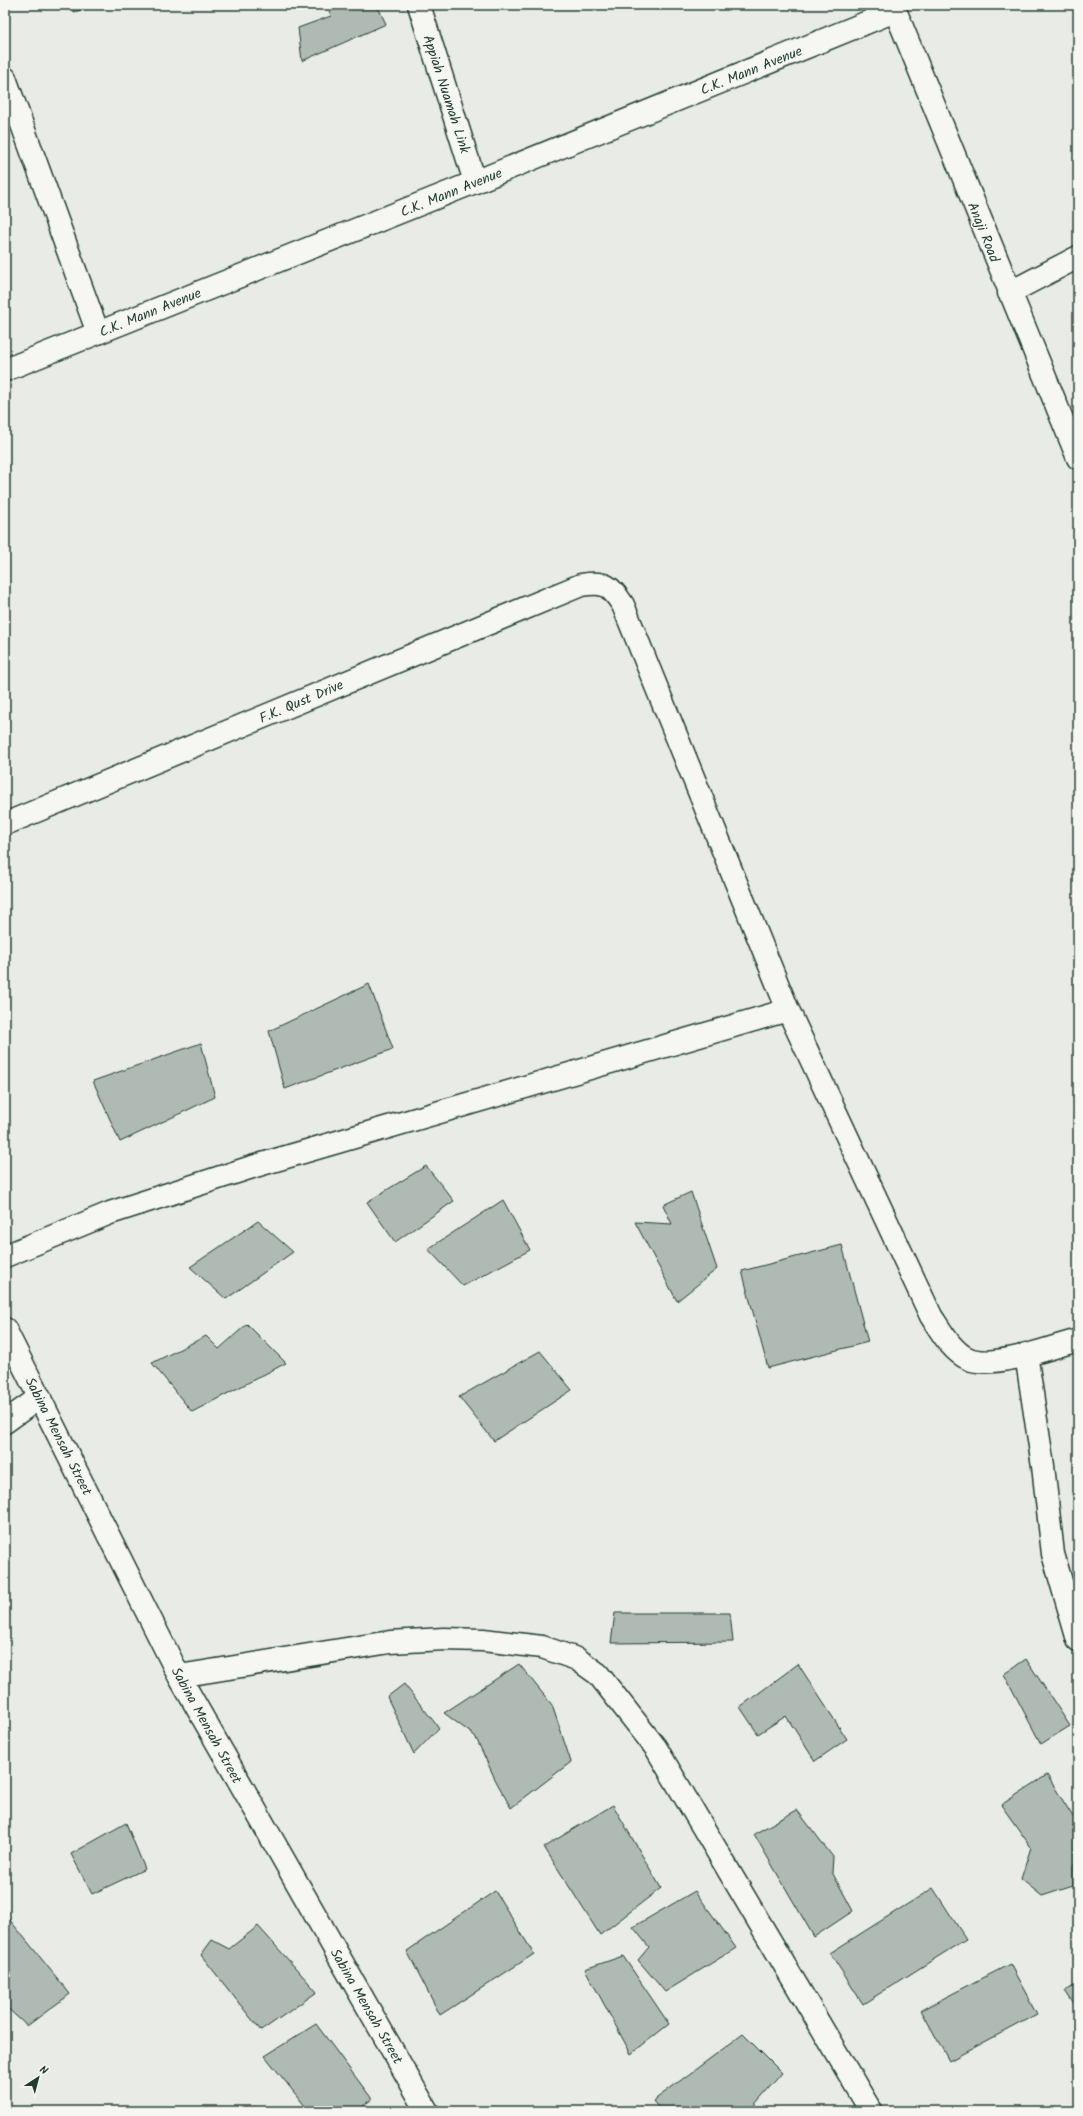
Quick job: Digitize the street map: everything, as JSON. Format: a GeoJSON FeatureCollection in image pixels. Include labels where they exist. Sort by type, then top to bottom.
{"type":"FeatureCollection","features":[{"type":"Feature","properties":{"kind":"street","name":"Appiah Nuamah Link"},"geometry":{"type":"LineString","coordinates":[[419,5],[475,182]]}},
{"type":"Feature","properties":{"kind":"street","name":"C.K. Mann Avenue"},"geometry":{"type":"LineString","coordinates":[[5,370],[475,182],[894,8]]}},
{"type":"Feature","properties":{"kind":"street","name":"Anaji Road"},"geometry":{"type":"LineString","coordinates":[[894,8],[1009,293],[1078,458]]}},
{"type":"Feature","properties":{"kind":"street"},"geometry":{"type":"LineString","coordinates":[[5,78],[98,333]]}},
{"type":"Feature","properties":{"kind":"street"},"geometry":{"type":"LineString","coordinates":[[1009,293],[1078,257]]}},
{"type":"Feature","properties":{"kind":"street","name":"F.K. Qust Drive"},"geometry":{"type":"LineString","coordinates":[[5,824],[581,585],[598,582],[613,589],[623,605],[788,1010]]}},
{"type":"Feature","properties":{"kind":"street"},"geometry":{"type":"LineString","coordinates":[[5,1256],[110,1213],[252,1166],[788,1010],[931,1316],[959,1353],[978,1362],[1003,1360],[1078,1340]]}},
{"type":"Feature","properties":{"kind":"street","name":"Sabina Mensah Street"},"geometry":{"type":"LineString","coordinates":[[5,1329],[179,1676],[427,2111]]}},
{"type":"Feature","properties":{"kind":"street"},"geometry":{"type":"LineString","coordinates":[[1026,1354],[1043,1466],[1053,1554],[1078,1640]]}},
{"type":"Feature","properties":{"kind":"street"},"geometry":{"type":"LineString","coordinates":[[5,1422],[40,1398]]}},
{"type":"Feature","properties":{"kind":"street"},"geometry":{"type":"LineString","coordinates":[[179,1676],[390,1642],[444,1639],[482,1640],[542,1647],[576,1659],[598,1674],[656,1748],[871,2111]]}},
{"type":"Feature","properties":{"kind":"building"},"geometry":{"type":"Polygon","coordinates":[[[71,5],[100,5],[74,12],[71,5]]]}},
{"type":"Feature","properties":{"kind":"building"},"geometry":{"type":"Polygon","coordinates":[[[327,5],[377,5],[386,24],[302,61],[298,28],[331,16],[327,5]]]}},
{"type":"Feature","properties":{"kind":"building"},"geometry":{"type":"Polygon","coordinates":[[[369,984],[393,1049],[285,1089],[269,1031],[369,984]]]}},
{"type":"Feature","properties":{"kind":"building"},"geometry":{"type":"Polygon","coordinates":[[[201,1043],[215,1097],[120,1142],[93,1081],[201,1043]]]}},
{"type":"Feature","properties":{"kind":"building"},"geometry":{"type":"Polygon","coordinates":[[[426,1166],[454,1201],[395,1242],[367,1202],[426,1166]]]}},
{"type":"Feature","properties":{"kind":"building"},"geometry":{"type":"Polygon","coordinates":[[[691,1192],[717,1269],[677,1301],[635,1222],[672,1224],[663,1205],[691,1192]]]}},
{"type":"Feature","properties":{"kind":"building"},"geometry":{"type":"Polygon","coordinates":[[[503,1200],[530,1250],[463,1286],[428,1249],[503,1200]]]}},
{"type":"Feature","properties":{"kind":"building"},"geometry":{"type":"Polygon","coordinates":[[[258,1221],[293,1252],[226,1299],[190,1267],[258,1221]]]}},
{"type":"Feature","properties":{"kind":"building"},"geometry":{"type":"Polygon","coordinates":[[[842,1245],[868,1342],[768,1368],[742,1271],[842,1245]]]}},
{"type":"Feature","properties":{"kind":"building"},"geometry":{"type":"Polygon","coordinates":[[[247,1324],[286,1363],[192,1412],[152,1363],[206,1336],[219,1349],[247,1324]]]}},
{"type":"Feature","properties":{"kind":"building"},"geometry":{"type":"Polygon","coordinates":[[[540,1351],[572,1390],[494,1441],[459,1397],[540,1351]]]}},
{"type":"Feature","properties":{"kind":"building"},"geometry":{"type":"Polygon","coordinates":[[[615,1613],[730,1613],[733,1642],[611,1643],[615,1613]]]}},
{"type":"Feature","properties":{"kind":"building"},"geometry":{"type":"Polygon","coordinates":[[[1026,1659],[1070,1726],[1041,1744],[1004,1674],[1026,1659]]]}},
{"type":"Feature","properties":{"kind":"building"},"geometry":{"type":"Polygon","coordinates":[[[519,1664],[552,1705],[571,1762],[511,1808],[496,1781],[475,1736],[444,1713],[519,1664]]]}},
{"type":"Feature","properties":{"kind":"building"},"geometry":{"type":"Polygon","coordinates":[[[798,1664],[847,1739],[815,1761],[786,1716],[758,1734],[740,1707],[798,1664]]]}},
{"type":"Feature","properties":{"kind":"building"},"geometry":{"type":"Polygon","coordinates":[[[404,1684],[439,1728],[414,1754],[387,1697],[404,1684]]]}},
{"type":"Feature","properties":{"kind":"building"},"geometry":{"type":"Polygon","coordinates":[[[1047,1775],[1075,1820],[1078,1817],[1078,1862],[1073,1865],[1073,1886],[1042,1896],[1021,1879],[1031,1847],[1001,1805],[1047,1775]]]}},
{"type":"Feature","properties":{"kind":"building"},"geometry":{"type":"Polygon","coordinates":[[[613,1805],[661,1888],[600,1935],[544,1847],[613,1805]]]}},
{"type":"Feature","properties":{"kind":"building"},"geometry":{"type":"Polygon","coordinates":[[[797,1810],[833,1857],[832,1872],[853,1911],[814,1937],[754,1834],[797,1810]]]}},
{"type":"Feature","properties":{"kind":"building"},"geometry":{"type":"Polygon","coordinates":[[[126,1823],[145,1869],[92,1894],[71,1854],[126,1823]]]}},
{"type":"Feature","properties":{"kind":"building"},"geometry":{"type":"Polygon","coordinates":[[[933,1888],[966,1939],[863,2004],[830,1953],[933,1888]]]}},
{"type":"Feature","properties":{"kind":"building"},"geometry":{"type":"Polygon","coordinates":[[[495,1891],[534,1954],[440,2015],[407,1951],[495,1891]]]}},
{"type":"Feature","properties":{"kind":"building"},"geometry":{"type":"Polygon","coordinates":[[[695,1891],[736,1948],[665,1992],[638,1960],[649,1947],[633,1927],[695,1891]]]}},
{"type":"Feature","properties":{"kind":"building"},"geometry":{"type":"Polygon","coordinates":[[[9,1919],[70,1994],[27,2026],[5,2006],[5,1922],[9,1919]]]}},
{"type":"Feature","properties":{"kind":"building"},"geometry":{"type":"Polygon","coordinates":[[[258,1926],[317,1992],[261,2031],[201,1955],[212,1940],[229,1949],[258,1926]]]}},
{"type":"Feature","properties":{"kind":"building"},"geometry":{"type":"Polygon","coordinates":[[[623,1956],[669,2024],[631,2054],[585,1969],[623,1956]]]}},
{"type":"Feature","properties":{"kind":"building"},"geometry":{"type":"Polygon","coordinates":[[[1010,1964],[1037,2014],[949,2061],[921,2010],[1010,1964]]]}},
{"type":"Feature","properties":{"kind":"building"},"geometry":{"type":"Polygon","coordinates":[[[1078,1984],[1078,2010],[1065,1991],[1078,1984]]]}},
{"type":"Feature","properties":{"kind":"building"},"geometry":{"type":"Polygon","coordinates":[[[316,2024],[372,2099],[357,2111],[309,2111],[265,2056],[316,2024]]]}},
{"type":"Feature","properties":{"kind":"building"},"geometry":{"type":"Polygon","coordinates":[[[743,2034],[782,2073],[749,2111],[661,2111],[653,2101],[743,2034]]]}}]}
